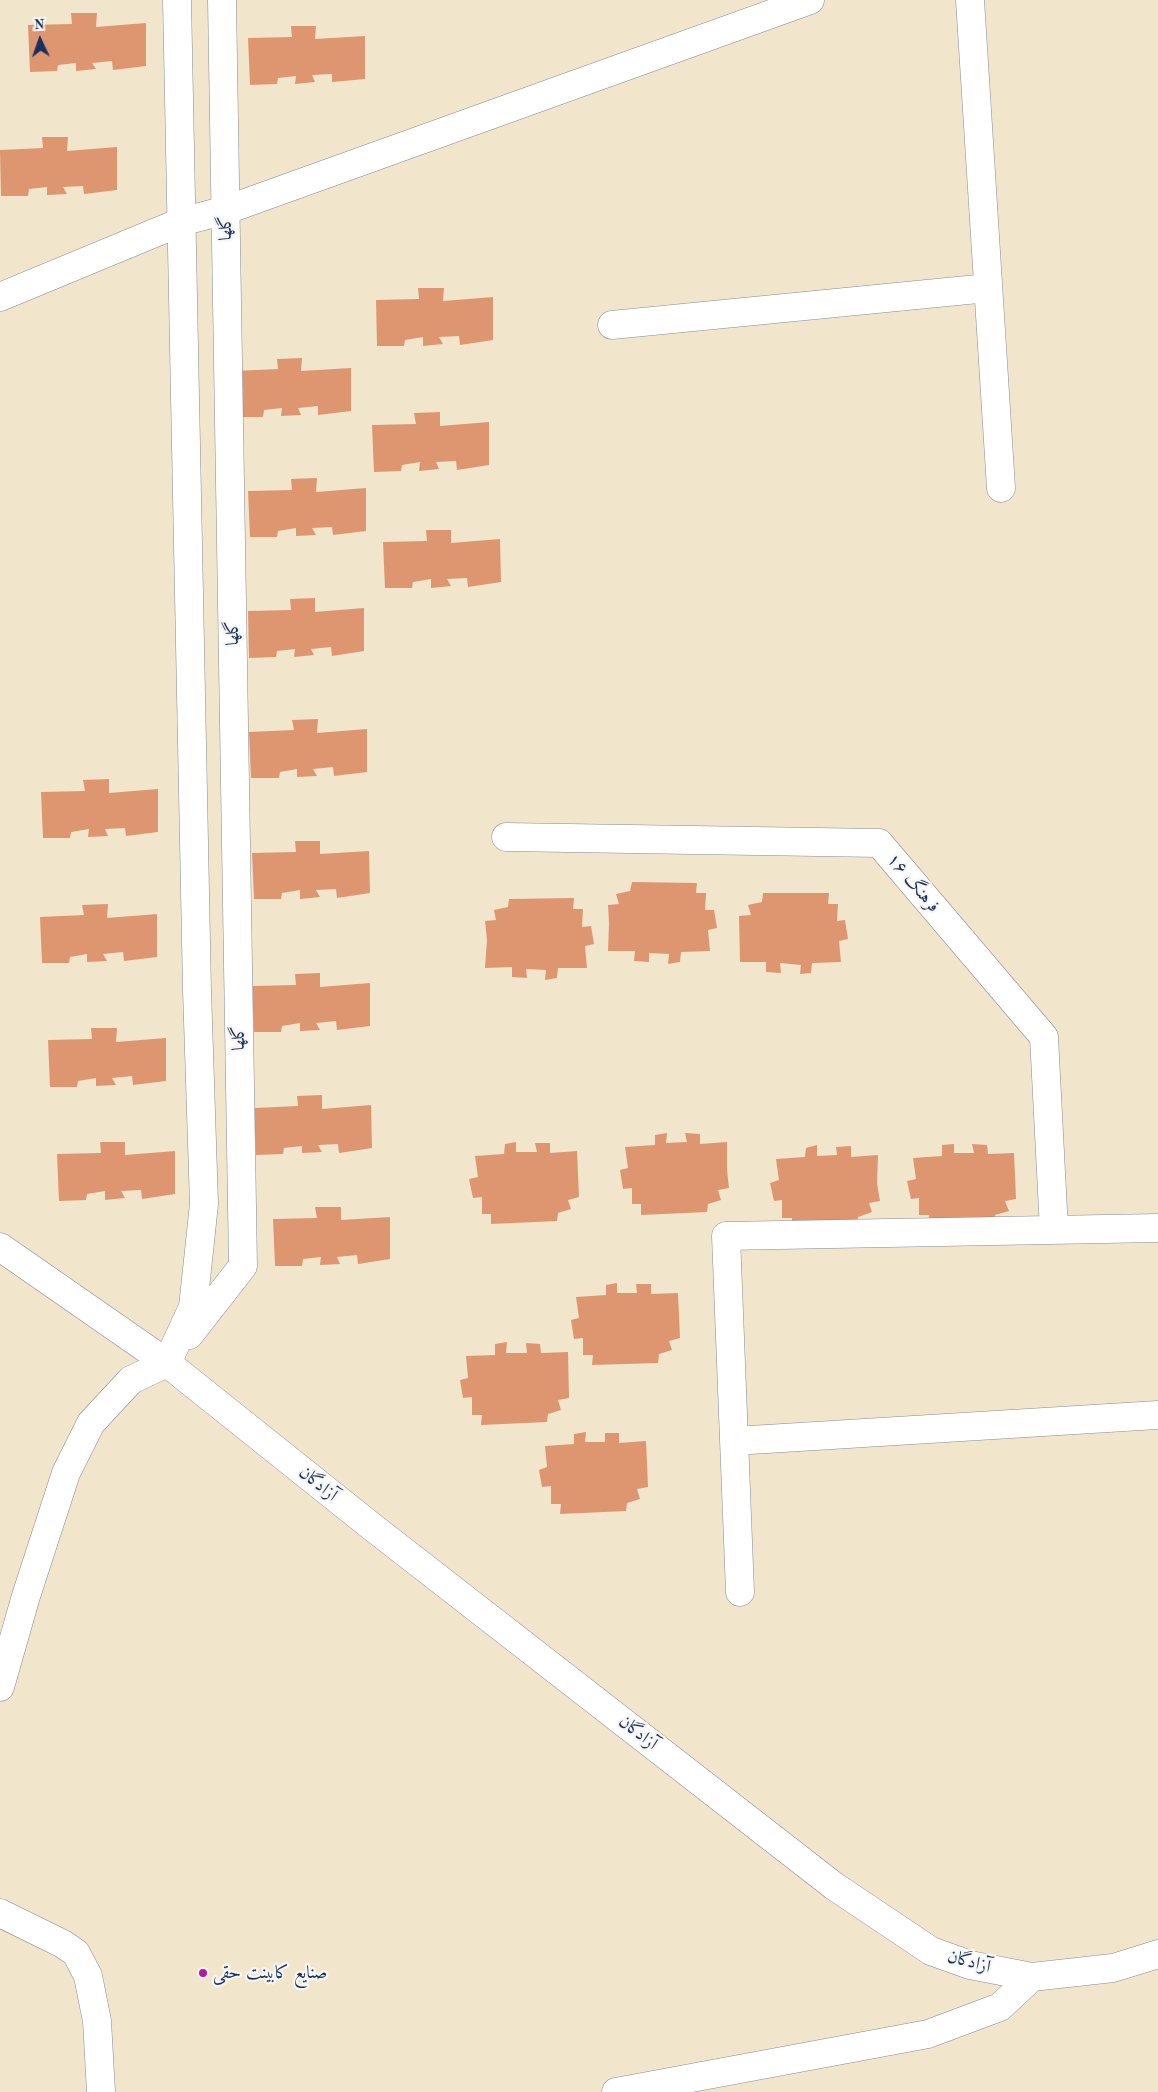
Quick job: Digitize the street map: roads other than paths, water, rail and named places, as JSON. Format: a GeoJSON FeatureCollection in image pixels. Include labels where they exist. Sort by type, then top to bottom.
{"type":"FeatureCollection","features":[{"type":"Feature","properties":{"kind":"street"},"geometry":{"type":"LineString","coordinates":[[0,1687],[26,1596],[66,1473],[90,1423],[131,1380],[167,1363],[193,1307],[204,1204],[197,980],[177,0]]}},
{"type":"Feature","properties":{"kind":"street","name":"گلها"},"geometry":{"type":"LineString","coordinates":[[167,1363],[243,1266],[222,0]]}},
{"type":"Feature","properties":{"kind":"street"},"geometry":{"type":"LineString","coordinates":[[0,297],[181,222],[226,210],[810,0]]}},
{"type":"Feature","properties":{"kind":"street"},"geometry":{"type":"LineString","coordinates":[[970,0],[1001,488]]}},
{"type":"Feature","properties":{"kind":"street"},"geometry":{"type":"LineString","coordinates":[[612,325],[988,288]]}},
{"type":"Feature","properties":{"kind":"street","name":"فرهنگ ۱۶"},"geometry":{"type":"LineString","coordinates":[[506,837],[879,843],[1044,1037],[1054,1230]]}},
{"type":"Feature","properties":{"kind":"street"},"geometry":{"type":"LineString","coordinates":[[740,1592],[726,1236],[1158,1228]]}},
{"type":"Feature","properties":{"kind":"street","name":"آزادگان"},"geometry":{"type":"LineString","coordinates":[[0,1246],[167,1363],[371,1526],[834,1886],[931,1951],[970,1965],[1032,1977],[1113,1968],[1158,1954]]}},
{"type":"Feature","properties":{"kind":"street"},"geometry":{"type":"LineString","coordinates":[[734,1441],[1158,1415]]}},
{"type":"Feature","properties":{"kind":"street"},"geometry":{"type":"LineString","coordinates":[[0,1913],[63,1944],[76,1953],[88,1976],[96,2022],[101,2092]]}},
{"type":"Feature","properties":{"kind":"street"},"geometry":{"type":"LineString","coordinates":[[616,2092],[928,2034],[1000,2007],[1032,1977]]}},
{"type":"Feature","properties":{"kind":"place","name":"صنایع کابینت حقی"},"geometry":{"type":"Point","coordinates":[203,1973]}}]}
